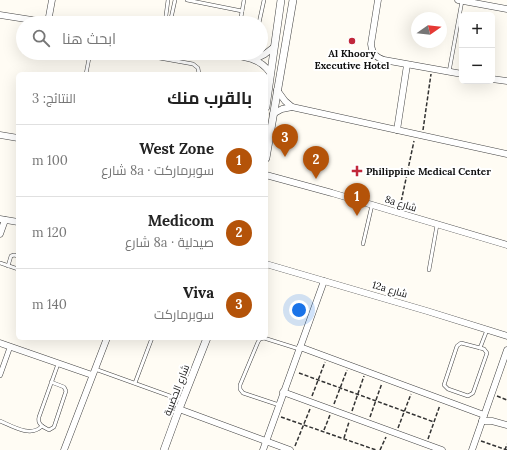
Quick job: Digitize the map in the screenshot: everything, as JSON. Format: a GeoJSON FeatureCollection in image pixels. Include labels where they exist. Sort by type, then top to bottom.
{"type":"FeatureCollection","features":[{"type":"Feature","properties":{"kind":"street"},"geometry":{"type":"LineString","coordinates":[[50,16],[52,0]]}},
{"type":"Feature","properties":{"kind":"street"},"geometry":{"type":"LineString","coordinates":[[268,90],[281,0]]}},
{"type":"Feature","properties":{"kind":"street"},"geometry":{"type":"LineString","coordinates":[[268,145],[293,0]]}},
{"type":"Feature","properties":{"kind":"street"},"geometry":{"type":"LineString","coordinates":[[378,0],[371,44],[371,49],[378,58],[407,65],[459,74]]}},
{"type":"Feature","properties":{"kind":"street"},"geometry":{"type":"LineString","coordinates":[[460,0],[472,1],[507,9]]}},
{"type":"Feature","properties":{"kind":"street"},"geometry":{"type":"LineString","coordinates":[[0,15],[16,18]]}},
{"type":"Feature","properties":{"kind":"street"},"geometry":{"type":"LineString","coordinates":[[268,52],[274,47]]}},
{"type":"Feature","properties":{"kind":"street"},"geometry":{"type":"LineString","coordinates":[[257,60],[264,64],[270,73]]}},
{"type":"Feature","properties":{"kind":"street"},"geometry":{"type":"LineString","coordinates":[[397,130],[407,65]]}},
{"type":"Feature","properties":{"kind":"street"},"geometry":{"type":"LineString","coordinates":[[495,79],[507,81]]}},
{"type":"Feature","properties":{"kind":"street"},"geometry":{"type":"LineString","coordinates":[[277,90],[285,101],[292,107]]}},
{"type":"Feature","properties":{"kind":"street"},"geometry":{"type":"LineString","coordinates":[[273,114],[282,109],[292,107],[507,154]]}},
{"type":"Feature","properties":{"kind":"street"},"geometry":{"type":"LineString","coordinates":[[0,135],[16,138]]}},
{"type":"Feature","properties":{"kind":"street","name":"8a شارع"},"geometry":{"type":"LineString","coordinates":[[268,176],[372,204],[507,245]]}},
{"type":"Feature","properties":{"kind":"street"},"geometry":{"type":"LineString","coordinates":[[0,234],[3,220],[16,222]]}},
{"type":"Feature","properties":{"kind":"street","name":"12a شارع"},"geometry":{"type":"LineString","coordinates":[[268,265],[507,336]]}},
{"type":"Feature","properties":{"kind":"street"},"geometry":{"type":"LineString","coordinates":[[262,450],[324,281]]}},
{"type":"Feature","properties":{"kind":"street"},"geometry":{"type":"LineString","coordinates":[[64,450],[106,340]]}},
{"type":"Feature","properties":{"kind":"street","name":"شارع الحضيبة"},"geometry":{"type":"LineString","coordinates":[[164,450],[206,340]]}},
{"type":"Feature","properties":{"kind":"street"},"geometry":{"type":"LineString","coordinates":[[0,343],[58,364],[93,372]]}},
{"type":"Feature","properties":{"kind":"street"},"geometry":{"type":"LineString","coordinates":[[0,375],[10,347]]}},
{"type":"Feature","properties":{"kind":"street"},"geometry":{"type":"LineString","coordinates":[[300,348],[442,400],[483,418],[507,425]]}},
{"type":"Feature","properties":{"kind":"street"},"geometry":{"type":"LineString","coordinates":[[472,450],[507,350]]}},
{"type":"Feature","properties":{"kind":"street"},"geometry":{"type":"LineString","coordinates":[[500,369],[507,374]]}},
{"type":"Feature","properties":{"kind":"street"},"geometry":{"type":"LineString","coordinates":[[283,392],[442,450]]}},
{"type":"Feature","properties":{"kind":"street"},"geometry":{"type":"LineString","coordinates":[[179,409],[290,450]]}},
{"type":"Feature","properties":{"kind":"lane"},"geometry":{"type":"LineString","coordinates":[[166,16],[168,0]]}},
{"type":"Feature","properties":{"kind":"lane"},"geometry":{"type":"LineString","coordinates":[[172,16],[175,0]]}},
{"type":"Feature","properties":{"kind":"lane"},"geometry":{"type":"LineString","coordinates":[[187,0],[242,11]]}},
{"type":"Feature","properties":{"kind":"lane"},"geometry":{"type":"LineString","coordinates":[[241,16],[244,0]]}},
{"type":"Feature","properties":{"kind":"lane"},"geometry":{"type":"LineString","coordinates":[[261,16],[264,0]]}},
{"type":"Feature","properties":{"kind":"lane"},"geometry":{"type":"LineString","coordinates":[[449,72],[460,0]]}},
{"type":"Feature","properties":{"kind":"lane"},"geometry":{"type":"LineString","coordinates":[[86,72],[89,60]]}},
{"type":"Feature","properties":{"kind":"lane"},"geometry":{"type":"LineString","coordinates":[[177,60],[193,64],[198,68],[199,72]]}},
{"type":"Feature","properties":{"kind":"lane"},"geometry":{"type":"LineString","coordinates":[[363,244],[372,204]]}},
{"type":"Feature","properties":{"kind":"lane"},"geometry":{"type":"LineString","coordinates":[[429,270],[437,224]]}},
{"type":"Feature","properties":{"kind":"lane"},"geometry":{"type":"LineString","coordinates":[[8,266],[11,256],[16,256]]}},
{"type":"Feature","properties":{"kind":"lane"},"geometry":{"type":"LineString","coordinates":[[0,263],[16,268]]}},
{"type":"Feature","properties":{"kind":"lane"},"geometry":{"type":"LineString","coordinates":[[480,348],[487,330]]}},
{"type":"Feature","properties":{"kind":"lane"},"geometry":{"type":"LineString","coordinates":[[268,339],[300,348]]}},
{"type":"Feature","properties":{"kind":"lane"},"geometry":{"type":"LineString","coordinates":[[135,383],[151,340]]}},
{"type":"Feature","properties":{"kind":"lane"},"geometry":{"type":"LineString","coordinates":[[259,340],[240,385],[240,389],[243,393],[279,405]]}},
{"type":"Feature","properties":{"kind":"lane"},"geometry":{"type":"LineString","coordinates":[[463,343],[480,348],[486,350],[487,355],[472,395],[466,396],[446,388],[444,383],[458,344],[463,343]]}},
{"type":"Feature","properties":{"kind":"lane"},"geometry":{"type":"LineString","coordinates":[[52,382],[64,387],[65,394],[54,427],[49,430],[42,426],[38,417],[58,364]]}},
{"type":"Feature","properties":{"kind":"lane"},"geometry":{"type":"LineString","coordinates":[[93,372],[135,383],[182,400]]}},
{"type":"Feature","properties":{"kind":"lane"},"geometry":{"type":"LineString","coordinates":[[0,421],[30,431],[36,430],[42,426]]}},
{"type":"Feature","properties":{"kind":"path"},"geometry":{"type":"LineString","coordinates":[[422,136],[432,69]]}},
{"type":"Feature","properties":{"kind":"path"},"geometry":{"type":"LineString","coordinates":[[399,213],[415,134]]}},
{"type":"Feature","properties":{"kind":"path"},"geometry":{"type":"LineString","coordinates":[[294,450],[327,357]]}},
{"type":"Feature","properties":{"kind":"path"},"geometry":{"type":"LineString","coordinates":[[324,431],[349,365]]}},
{"type":"Feature","properties":{"kind":"path"},"geometry":{"type":"LineString","coordinates":[[292,370],[434,422]]}},
{"type":"Feature","properties":{"kind":"path"},"geometry":{"type":"LineString","coordinates":[[343,438],[366,371]]}},
{"type":"Feature","properties":{"kind":"path"},"geometry":{"type":"LineString","coordinates":[[368,423],[384,378]]}},
{"type":"Feature","properties":{"kind":"path"},"geometry":{"type":"LineString","coordinates":[[396,433],[413,389]]}},
{"type":"Feature","properties":{"kind":"path"},"geometry":{"type":"LineString","coordinates":[[492,394],[507,400]]}},
{"type":"Feature","properties":{"kind":"path"},"geometry":{"type":"LineString","coordinates":[[426,444],[442,400]]}},
{"type":"Feature","properties":{"kind":"path"},"geometry":{"type":"LineString","coordinates":[[275,415],[376,450]]}},
{"type":"Feature","properties":{"kind":"path"},"geometry":{"type":"LineString","coordinates":[[380,450],[388,430]]}},
{"type":"Feature","properties":{"kind":"path"},"geometry":{"type":"LineString","coordinates":[[476,439],[506,450],[507,444]]}},
{"type":"Feature","properties":{"kind":"place","name":"Al Khoory Executive Hotel"},"geometry":{"type":"Point","coordinates":[352,41]}},
{"type":"Feature","properties":{"kind":"place","name":"Viva"},"geometry":{"type":"Point","coordinates":[285,157]}},
{"type":"Feature","properties":{"kind":"place","name":"Philippine Medical Center"},"geometry":{"type":"Point","coordinates":[357,171]}},
{"type":"Feature","properties":{"kind":"place","name":"Medicom"},"geometry":{"type":"Point","coordinates":[316,179]}},
{"type":"Feature","properties":{"kind":"place","name":"West Zone"},"geometry":{"type":"Point","coordinates":[357,216]}}]}
